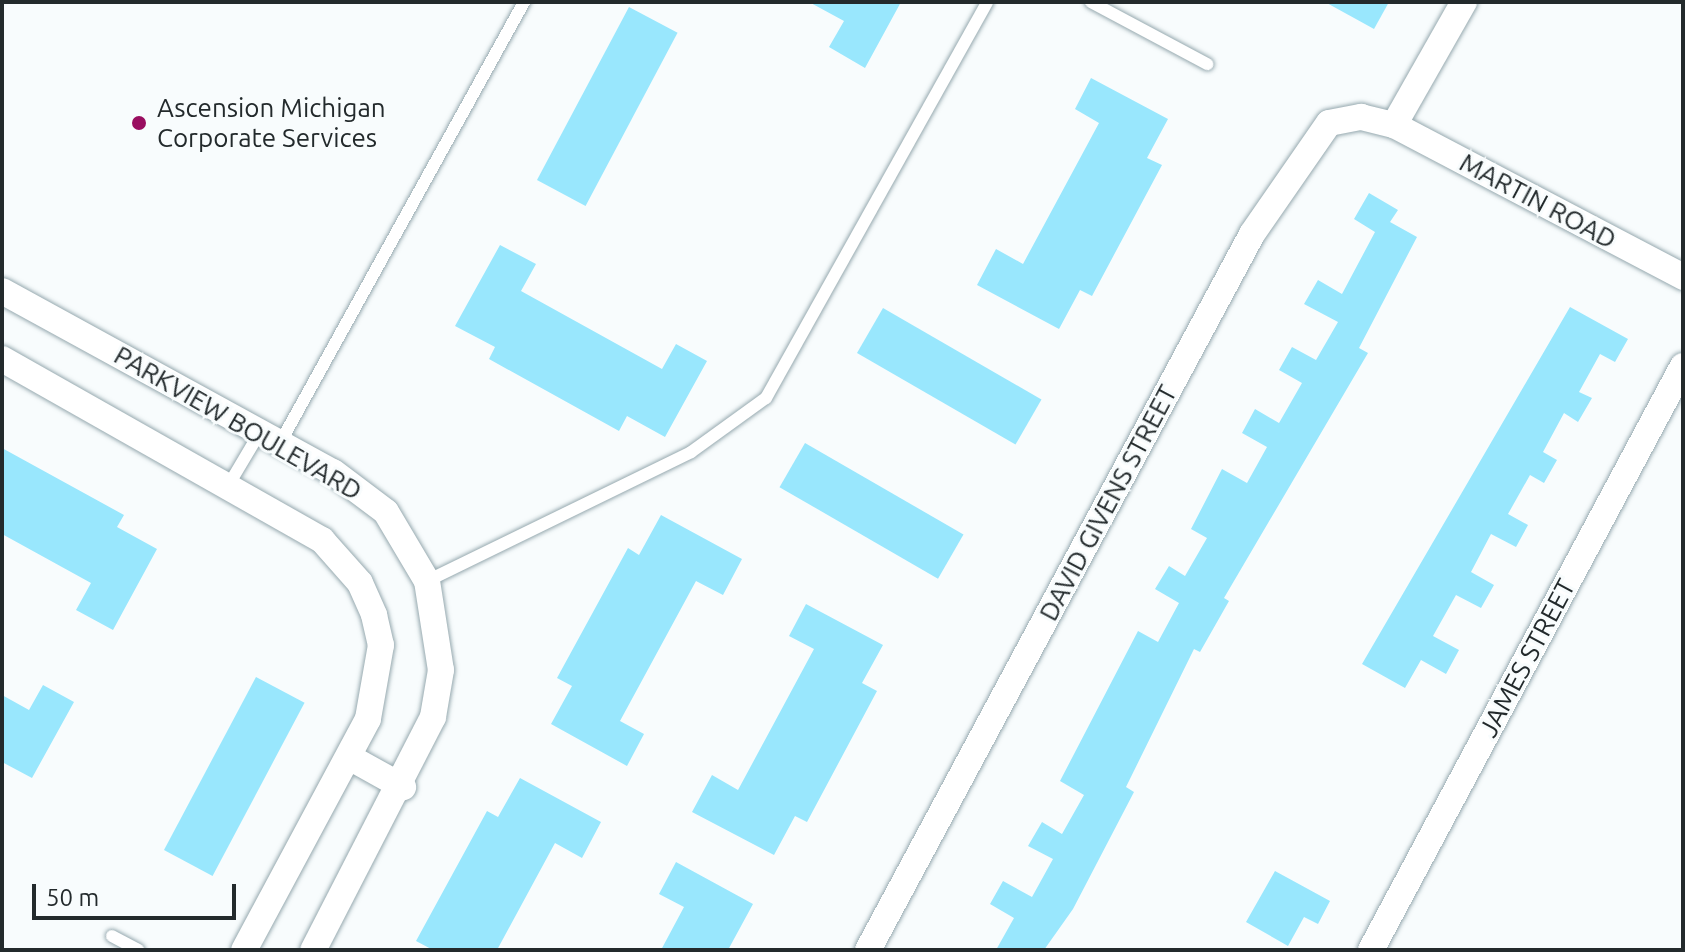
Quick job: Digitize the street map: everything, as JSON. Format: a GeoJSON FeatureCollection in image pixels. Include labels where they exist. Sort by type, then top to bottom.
{"type":"FeatureCollection","features":[{"type":"Feature","properties":{"kind":"street"},"geometry":{"type":"LineString","coordinates":[[1394,125],[1464,2]]}},
{"type":"Feature","properties":{"kind":"street","name":"DAVID GIVENS STREET"},"geometry":{"type":"LineString","coordinates":[[868,950],[1252,234],[1312,138],[1329,123],[1361,117],[1394,125]]}},
{"type":"Feature","properties":{"kind":"street","name":"MARTIN ROAD"},"geometry":{"type":"LineString","coordinates":[[1394,125],[1683,277]]}},
{"type":"Feature","properties":{"kind":"street","name":"PARKVIEW BOULEVARD"},"geometry":{"type":"LineString","coordinates":[[2,291],[270,437],[386,512],[427,581],[439,637],[438,695],[403,787],[313,950]]}},
{"type":"Feature","properties":{"kind":"street"},"geometry":{"type":"LineString","coordinates":[[2,359],[322,540],[360,583],[381,645],[379,683],[349,757],[244,950]]}},
{"type":"Feature","properties":{"kind":"street","name":"JAMES STREET"},"geometry":{"type":"LineString","coordinates":[[1371,950],[1683,366]]}},
{"type":"Feature","properties":{"kind":"street"},"geometry":{"type":"LineString","coordinates":[[349,757],[403,787]]}},
{"type":"Feature","properties":{"kind":"lane"},"geometry":{"type":"LineString","coordinates":[[228,486],[270,437],[524,2]]}},
{"type":"Feature","properties":{"kind":"lane"},"geometry":{"type":"LineString","coordinates":[[427,581],[691,452],[766,398],[987,2]]}},
{"type":"Feature","properties":{"kind":"lane"},"geometry":{"type":"LineString","coordinates":[[1091,2],[1207,64]]}},
{"type":"Feature","properties":{"kind":"lane"},"geometry":{"type":"LineString","coordinates":[[112,936],[138,950]]}},
{"type":"Feature","properties":{"kind":"building"},"geometry":{"type":"Polygon","coordinates":[[[809,2],[901,2],[865,68],[829,47],[844,21],[809,2]]]}},
{"type":"Feature","properties":{"kind":"building"},"geometry":{"type":"Polygon","coordinates":[[[1325,2],[1389,2],[1374,29],[1325,2]]]}},
{"type":"Feature","properties":{"kind":"building"},"geometry":{"type":"Polygon","coordinates":[[[629,7],[678,33],[586,206],[537,180],[629,7]]]}},
{"type":"Feature","properties":{"kind":"building"},"geometry":{"type":"Polygon","coordinates":[[[1091,78],[1168,119],[1147,158],[1162,165],[1092,296],[1080,290],[1059,329],[977,285],[996,249],[1023,264],[1099,123],[1075,109],[1091,78]]]}},
{"type":"Feature","properties":{"kind":"building"},"geometry":{"type":"Polygon","coordinates":[[[1369,193],[1398,210],[1390,222],[1417,237],[1359,348],[1368,353],[1224,598],[1229,601],[1200,652],[1194,649],[1126,787],[1134,792],[1073,909],[1044,950],[996,950],[1014,918],[990,904],[1003,881],[1032,897],[1053,859],[1028,846],[1042,822],[1062,834],[1084,795],[1060,781],[1138,631],[1158,642],[1179,603],[1155,589],[1169,566],[1185,576],[1207,538],[1191,529],[1222,469],[1247,483],[1267,447],[1242,433],[1255,409],[1279,423],[1302,383],[1279,370],[1292,347],[1316,360],[1338,322],[1304,304],[1318,280],[1342,294],[1375,232],[1354,219],[1369,193]]]}},
{"type":"Feature","properties":{"kind":"building"},"geometry":{"type":"Polygon","coordinates":[[[500,245],[536,264],[521,291],[662,369],[676,344],[707,361],[665,437],[627,416],[619,431],[489,359],[495,347],[455,326],[500,245]]]}},
{"type":"Feature","properties":{"kind":"building"},"geometry":{"type":"Polygon","coordinates":[[[1570,307],[1628,339],[1615,362],[1600,354],[1579,392],[1592,398],[1578,422],[1564,413],[1543,452],[1557,460],[1544,483],[1530,475],[1508,514],[1528,525],[1516,547],[1491,534],[1471,572],[1494,585],[1481,608],[1456,595],[1433,636],[1459,650],[1446,674],[1421,660],[1405,688],[1362,664],[1570,307]]]}},
{"type":"Feature","properties":{"kind":"building"},"geometry":{"type":"Polygon","coordinates":[[[883,308],[1041,399],[1015,445],[857,353],[883,308]]]}},
{"type":"Feature","properties":{"kind":"building"},"geometry":{"type":"Polygon","coordinates":[[[805,443],[963,534],[938,579],[780,487],[805,443]]]}},
{"type":"Feature","properties":{"kind":"building"},"geometry":{"type":"Polygon","coordinates":[[[2,448],[124,515],[117,527],[157,549],[113,630],[76,610],[91,583],[2,534],[2,448]]]}},
{"type":"Feature","properties":{"kind":"building"},"geometry":{"type":"Polygon","coordinates":[[[661,515],[742,559],[723,595],[696,581],[620,721],[644,734],[627,766],[551,724],[572,686],[557,678],[628,548],[639,555],[661,515]]]}},
{"type":"Feature","properties":{"kind":"building"},"geometry":{"type":"Polygon","coordinates":[[[806,604],[883,645],[862,683],[877,691],[807,822],[795,816],[774,855],[692,812],[712,775],[738,790],[814,649],[789,636],[806,604]]]}},
{"type":"Feature","properties":{"kind":"building"},"geometry":{"type":"Polygon","coordinates":[[[256,677],[305,703],[213,876],[164,850],[256,677]]]}},
{"type":"Feature","properties":{"kind":"building"},"geometry":{"type":"Polygon","coordinates":[[[43,685],[74,702],[32,778],[2,762],[2,695],[29,710],[43,685]]]}},
{"type":"Feature","properties":{"kind":"building"},"geometry":{"type":"Polygon","coordinates":[[[520,778],[601,822],[582,858],[555,843],[497,950],[433,950],[416,941],[487,811],[498,817],[520,778]]]}},
{"type":"Feature","properties":{"kind":"building"},"geometry":{"type":"Polygon","coordinates":[[[676,862],[753,904],[728,950],[661,950],[684,907],[659,894],[676,862]]]}},
{"type":"Feature","properties":{"kind":"building"},"geometry":{"type":"Polygon","coordinates":[[[1275,871],[1330,901],[1318,924],[1304,917],[1288,946],[1246,922],[1275,871]]]}},
{"type":"Feature","properties":{"kind":"place","name":"Ascension Michigan Corporate Services"},"geometry":{"type":"Point","coordinates":[139,123]}}]}
